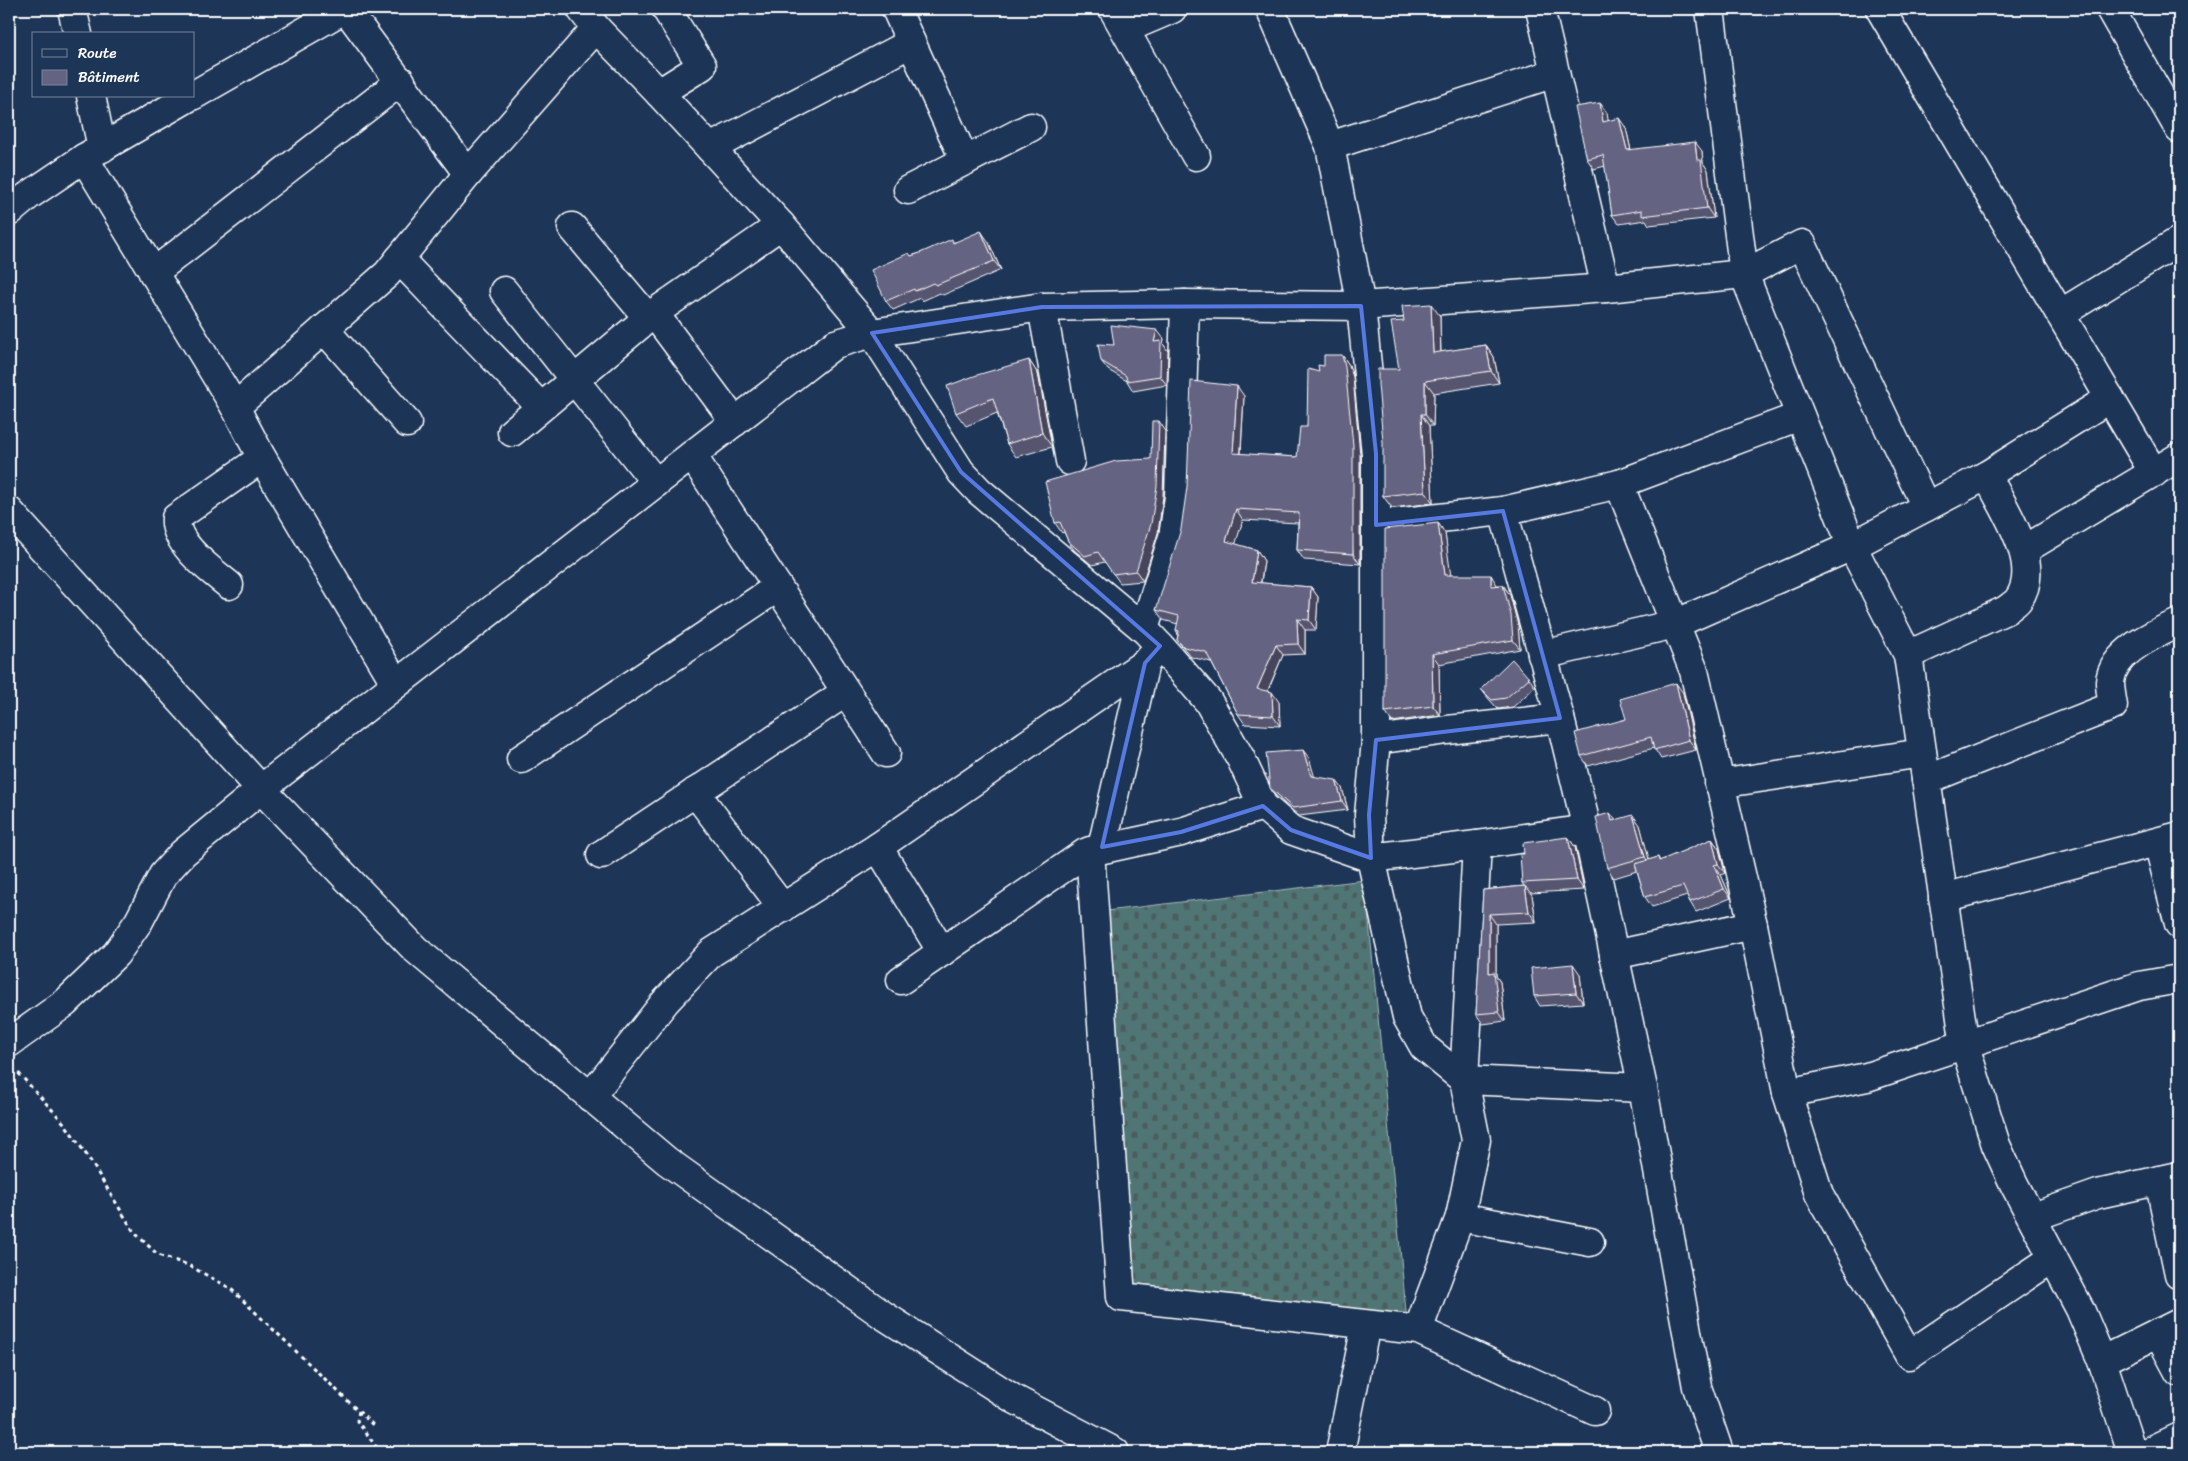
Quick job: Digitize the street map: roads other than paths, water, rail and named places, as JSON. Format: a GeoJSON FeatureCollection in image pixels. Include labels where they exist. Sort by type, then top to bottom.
{"type":"FeatureCollection","features":[{"type":"Feature","properties":{"kind":"street"},"geometry":{"type":"LineString","coordinates":[[72,9],[78,32]]}},
{"type":"Feature","properties":{"kind":"street"},"geometry":{"type":"LineString","coordinates":[[195,94],[345,9],[468,174]]}},
{"type":"Feature","properties":{"kind":"street"},"geometry":{"type":"LineString","coordinates":[[659,92],[702,66],[666,9]]}},
{"type":"Feature","properties":{"kind":"street"},"geometry":{"type":"LineString","coordinates":[[896,9],[965,161]]}},
{"type":"Feature","properties":{"kind":"street"},"geometry":{"type":"LineString","coordinates":[[1172,9],[1119,19],[1196,156]]}},
{"type":"Feature","properties":{"kind":"street"},"geometry":{"type":"LineString","coordinates":[[1270,9],[1330,146],[1361,306],[1376,454],[1376,740],[1369,816],[1371,858],[1407,1017],[1424,1047],[1464,1080],[1643,1088]]}},
{"type":"Feature","properties":{"kind":"street"},"geometry":{"type":"LineString","coordinates":[[1540,9],[1606,288]]}},
{"type":"Feature","properties":{"kind":"street"},"geometry":{"type":"LineString","coordinates":[[1710,9],[1744,274],[1852,546],[1908,656],[1964,1046],[1996,1145],[2014,1184],[2080,1309],[2102,1361],[2132,1452]]}},
{"type":"Feature","properties":{"kind":"street"},"geometry":{"type":"LineString","coordinates":[[1880,9],[2154,472]]}},
{"type":"Feature","properties":{"kind":"street"},"geometry":{"type":"LineString","coordinates":[[2110,9],[2177,121]]}},
{"type":"Feature","properties":{"kind":"street"},"geometry":{"type":"LineString","coordinates":[[235,407],[388,274],[588,18],[781,225],[872,333],[961,472],[979,491],[1208,701],[1241,759],[1263,806],[1291,830],[1371,858],[1587,829]]}},
{"type":"Feature","properties":{"kind":"street"},"geometry":{"type":"LineString","coordinates":[[710,148],[910,43]]}},
{"type":"Feature","properties":{"kind":"street"},"geometry":{"type":"LineString","coordinates":[[1330,146],[1555,73]]}},
{"type":"Feature","properties":{"kind":"street"},"geometry":{"type":"LineString","coordinates":[[154,273],[400,81]]}},
{"type":"Feature","properties":{"kind":"street"},"geometry":{"type":"LineString","coordinates":[[91,98],[93,153],[154,273],[235,407],[262,458],[396,684]]}},
{"type":"Feature","properties":{"kind":"street"},"geometry":{"type":"LineString","coordinates":[[9,212],[28,196],[93,153],[189,98]]}},
{"type":"Feature","properties":{"kind":"street"},"geometry":{"type":"LineString","coordinates":[[908,190],[1031,127]]}},
{"type":"Feature","properties":{"kind":"street"},"geometry":{"type":"LineString","coordinates":[[512,432],[651,315],[781,225]]}},
{"type":"Feature","properties":{"kind":"street"},"geometry":{"type":"LineString","coordinates":[[572,228],[651,315],[735,422]]}},
{"type":"Feature","properties":{"kind":"street"},"geometry":{"type":"LineString","coordinates":[[2060,314],[2179,241]]}},
{"type":"Feature","properties":{"kind":"street"},"geometry":{"type":"LineString","coordinates":[[9,1043],[65,1002],[116,954],[139,921],[163,874],[183,853],[261,789],[836,344],[872,333],[1042,307],[1185,304],[1361,306],[1606,288],[1744,274],[1802,244],[1926,508]]}},
{"type":"Feature","properties":{"kind":"street"},"geometry":{"type":"LineString","coordinates":[[399,259],[541,407]]}},
{"type":"Feature","properties":{"kind":"street"},"geometry":{"type":"LineString","coordinates":[[504,291],[656,483]]}},
{"type":"Feature","properties":{"kind":"street"},"geometry":{"type":"LineString","coordinates":[[1185,304],[1179,497],[1173,537],[1150,646],[1096,849],[1121,1297],[1418,1330],[1596,1411]]}},
{"type":"Feature","properties":{"kind":"street"},"geometry":{"type":"LineString","coordinates":[[1042,307],[1070,460]]}},
{"type":"Feature","properties":{"kind":"street"},"geometry":{"type":"LineString","coordinates":[[324,329],[407,423]]}},
{"type":"Feature","properties":{"kind":"street"},"geometry":{"type":"LineString","coordinates":[[1542,655],[1675,624],[1852,546],[1987,475],[2110,398]]}},
{"type":"Feature","properties":{"kind":"street"},"geometry":{"type":"LineString","coordinates":[[1376,525],[1502,511],[1618,484],[1800,416]]}},
{"type":"Feature","properties":{"kind":"street"},"geometry":{"type":"LineString","coordinates":[[692,455],[886,753]]}},
{"type":"Feature","properties":{"kind":"street"},"geometry":{"type":"LineString","coordinates":[[2024,550],[2179,457]]}},
{"type":"Feature","properties":{"kind":"street"},"geometry":{"type":"LineString","coordinates":[[229,585],[195,558],[178,532],[175,524],[176,518],[262,458]]}},
{"type":"Feature","properties":{"kind":"street"},"geometry":{"type":"LineString","coordinates":[[1908,656],[2006,610],[2017,600],[2023,587],[2027,569],[2024,550],[1987,475]]}},
{"type":"Feature","properties":{"kind":"street"},"geometry":{"type":"LineString","coordinates":[[1618,484],[1694,671],[1753,925],[1787,1092],[1819,1194],[1909,1355],[2053,1258]]}},
{"type":"Feature","properties":{"kind":"street"},"geometry":{"type":"LineString","coordinates":[[9,511],[261,789],[414,949],[667,1161],[883,1315],[1014,1399],[1115,1452]]}},
{"type":"Feature","properties":{"kind":"street"},"geometry":{"type":"LineString","coordinates":[[1502,511],[1560,718],[1587,829],[1643,1088],[1697,1388],[1719,1452]]}},
{"type":"Feature","properties":{"kind":"street"},"geometry":{"type":"LineString","coordinates":[[521,759],[778,586]]}},
{"type":"Feature","properties":{"kind":"street"},"geometry":{"type":"LineString","coordinates":[[1926,780],[2113,706],[2110,681],[2117,663],[2134,647],[2154,633],[2179,623]]}},
{"type":"Feature","properties":{"kind":"street"},"geometry":{"type":"LineString","coordinates":[[590,1096],[665,1002],[711,953],[878,847],[1150,646]]}},
{"type":"Feature","properties":{"kind":"street"},"geometry":{"type":"LineString","coordinates":[[601,855],[846,692]]}},
{"type":"Feature","properties":{"kind":"street"},"geometry":{"type":"LineString","coordinates":[[1376,740],[1447,730],[1560,718]]}},
{"type":"Feature","properties":{"kind":"street"},"geometry":{"type":"LineString","coordinates":[[1719,784],[1922,753]]}},
{"type":"Feature","properties":{"kind":"street"},"geometry":{"type":"LineString","coordinates":[[695,792],[783,908]]}},
{"type":"Feature","properties":{"kind":"street"},"geometry":{"type":"LineString","coordinates":[[901,980],[1085,853],[1096,849],[1181,832],[1263,806]]}},
{"type":"Feature","properties":{"kind":"street"},"geometry":{"type":"LineString","coordinates":[[1943,898],[2169,839],[2179,924]]}},
{"type":"Feature","properties":{"kind":"street"},"geometry":{"type":"LineString","coordinates":[[1418,1330],[1460,1217],[1476,1140],[1464,1080],[1477,845]]}},
{"type":"Feature","properties":{"kind":"street"},"geometry":{"type":"LineString","coordinates":[[878,847],[942,952]]}},
{"type":"Feature","properties":{"kind":"street"},"geometry":{"type":"LineString","coordinates":[[1614,955],[1753,925]]}},
{"type":"Feature","properties":{"kind":"street"},"geometry":{"type":"LineString","coordinates":[[1787,1092],[1867,1077],[2139,986],[2179,979]]}},
{"type":"Feature","properties":{"kind":"street"},"geometry":{"type":"LineString","coordinates":[[2033,1217],[2098,1194],[2169,1178],[2179,1274]]}},
{"type":"Feature","properties":{"kind":"street"},"geometry":{"type":"LineString","coordinates":[[1460,1217],[1590,1242]]}},
{"type":"Feature","properties":{"kind":"street"},"geometry":{"type":"LineString","coordinates":[[1340,1452],[1366,1324]]}},
{"type":"Feature","properties":{"kind":"street"},"geometry":{"type":"LineString","coordinates":[[2102,1361],[2169,1328],[2179,1372]]}},
{"type":"Feature","properties":{"kind":"street"},"geometry":{"type":"LineString","coordinates":[[2147,1452],[2179,1437]]}}]}
